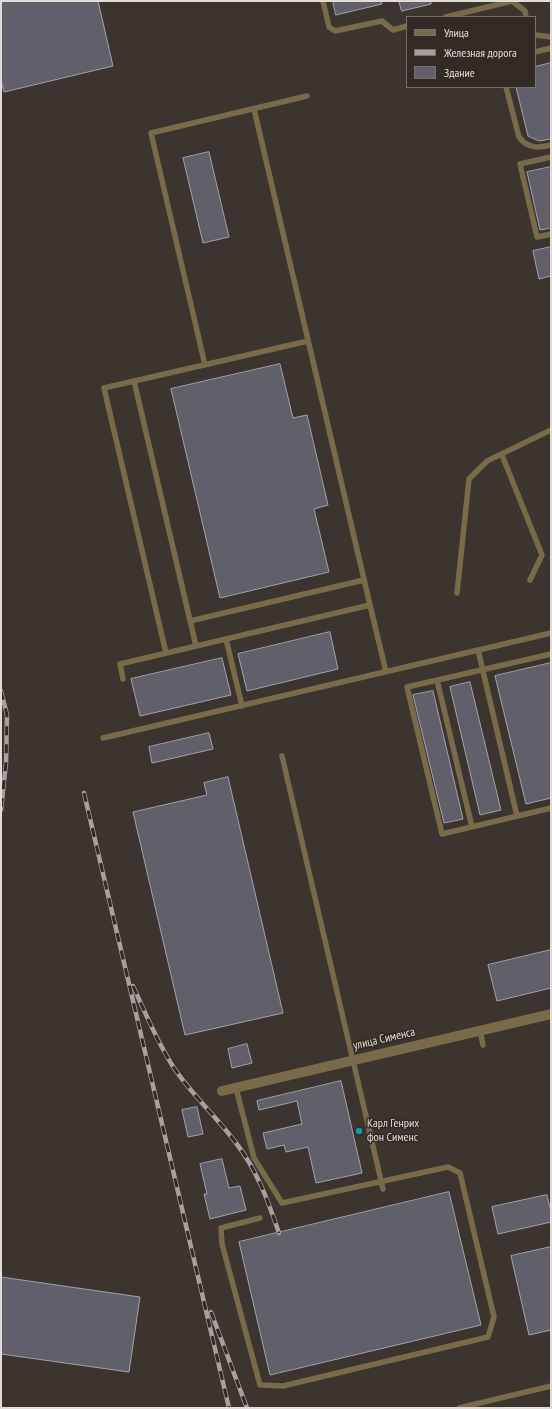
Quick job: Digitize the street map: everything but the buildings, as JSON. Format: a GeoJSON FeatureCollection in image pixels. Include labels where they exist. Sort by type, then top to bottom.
{"type":"FeatureCollection","features":[{"type":"Feature","properties":{"kind":"street","name":"улица Сименса"},"geometry":{"type":"LineString","coordinates":[[222,1091],[551,1014]]}},
{"type":"Feature","properties":{"kind":"lane"},"geometry":{"type":"LineString","coordinates":[[323,1],[329,27],[335,31],[382,21],[393,30],[406,26]]}},
{"type":"Feature","properties":{"kind":"lane"},"geometry":{"type":"LineString","coordinates":[[450,16],[512,1],[525,10],[526,16]]}},
{"type":"Feature","properties":{"kind":"lane"},"geometry":{"type":"LineString","coordinates":[[536,35],[551,37]]}},
{"type":"Feature","properties":{"kind":"lane"},"geometry":{"type":"LineString","coordinates":[[536,52],[551,48]]}},
{"type":"Feature","properties":{"kind":"lane"},"geometry":{"type":"LineString","coordinates":[[506,88],[519,137],[523,143],[534,148],[551,145]]}},
{"type":"Feature","properties":{"kind":"lane"},"geometry":{"type":"LineString","coordinates":[[205,365],[151,133],[307,96]]}},
{"type":"Feature","properties":{"kind":"lane"},"geometry":{"type":"LineString","coordinates":[[254,109],[386,672]]}},
{"type":"Feature","properties":{"kind":"lane"},"geometry":{"type":"LineString","coordinates":[[551,157],[520,164],[537,237],[551,234]]}},
{"type":"Feature","properties":{"kind":"lane"},"geometry":{"type":"LineString","coordinates":[[166,653],[104,388],[308,341]]}},
{"type":"Feature","properties":{"kind":"lane"},"geometry":{"type":"LineString","coordinates":[[134,381],[196,646]]}},
{"type":"Feature","properties":{"kind":"lane"},"geometry":{"type":"LineString","coordinates":[[457,593],[469,479],[487,461],[551,430]]}},
{"type":"Feature","properties":{"kind":"lane"},"geometry":{"type":"LineString","coordinates":[[502,455],[542,555],[530,580]]}},
{"type":"Feature","properties":{"kind":"lane"},"geometry":{"type":"LineString","coordinates":[[190,621],[364,580]]}},
{"type":"Feature","properties":{"kind":"lane"},"geometry":{"type":"LineString","coordinates":[[123,679],[120,664],[370,605]]}},
{"type":"Feature","properties":{"kind":"lane"},"geometry":{"type":"LineString","coordinates":[[103,738],[551,633]]}},
{"type":"Feature","properties":{"kind":"lane"},"geometry":{"type":"LineString","coordinates":[[226,639],[242,706]]}},
{"type":"Feature","properties":{"kind":"lane"},"geometry":{"type":"LineString","coordinates":[[478,650],[517,816]]}},
{"type":"Feature","properties":{"kind":"lane"},"geometry":{"type":"LineString","coordinates":[[551,654],[407,687],[442,834],[551,808]]}},
{"type":"Feature","properties":{"kind":"lane"},"geometry":{"type":"LineString","coordinates":[[437,680],[472,827]]}},
{"type":"Feature","properties":{"kind":"lane"},"geometry":{"type":"LineString","coordinates":[[282,756],[383,1189]]}},
{"type":"Feature","properties":{"kind":"lane"},"geometry":{"type":"LineString","coordinates":[[480,1030],[484,1045]]}},
{"type":"Feature","properties":{"kind":"lane"},"geometry":{"type":"LineString","coordinates":[[236,1088],[254,1158],[282,1203],[381,1180],[448,1167],[460,1173],[494,1317],[488,1337],[283,1386],[260,1386],[222,1244],[221,1228],[260,1218]]}},
{"type":"Feature","properties":{"kind":"lane"},"geometry":{"type":"LineString","coordinates":[[459,1408],[551,1386]]}},
{"type":"Feature","properties":{"kind":"railway"},"geometry":{"type":"LineString","coordinates":[[1,691],[7,715],[6,763],[1,810]]}},
{"type":"Feature","properties":{"kind":"railway"},"geometry":{"type":"LineString","coordinates":[[84,793],[229,1408]]}},
{"type":"Feature","properties":{"kind":"railway"},"geometry":{"type":"LineString","coordinates":[[133,986],[157,1038],[174,1068],[229,1133],[250,1164],[266,1198],[279,1233]]}},
{"type":"Feature","properties":{"kind":"railway"},"geometry":{"type":"LineString","coordinates":[[211,1312],[247,1408]]}},
{"type":"Feature","properties":{"kind":"place","name":"Карл Генрих фон Сименс"},"geometry":{"type":"Point","coordinates":[359,1131]}}]}
